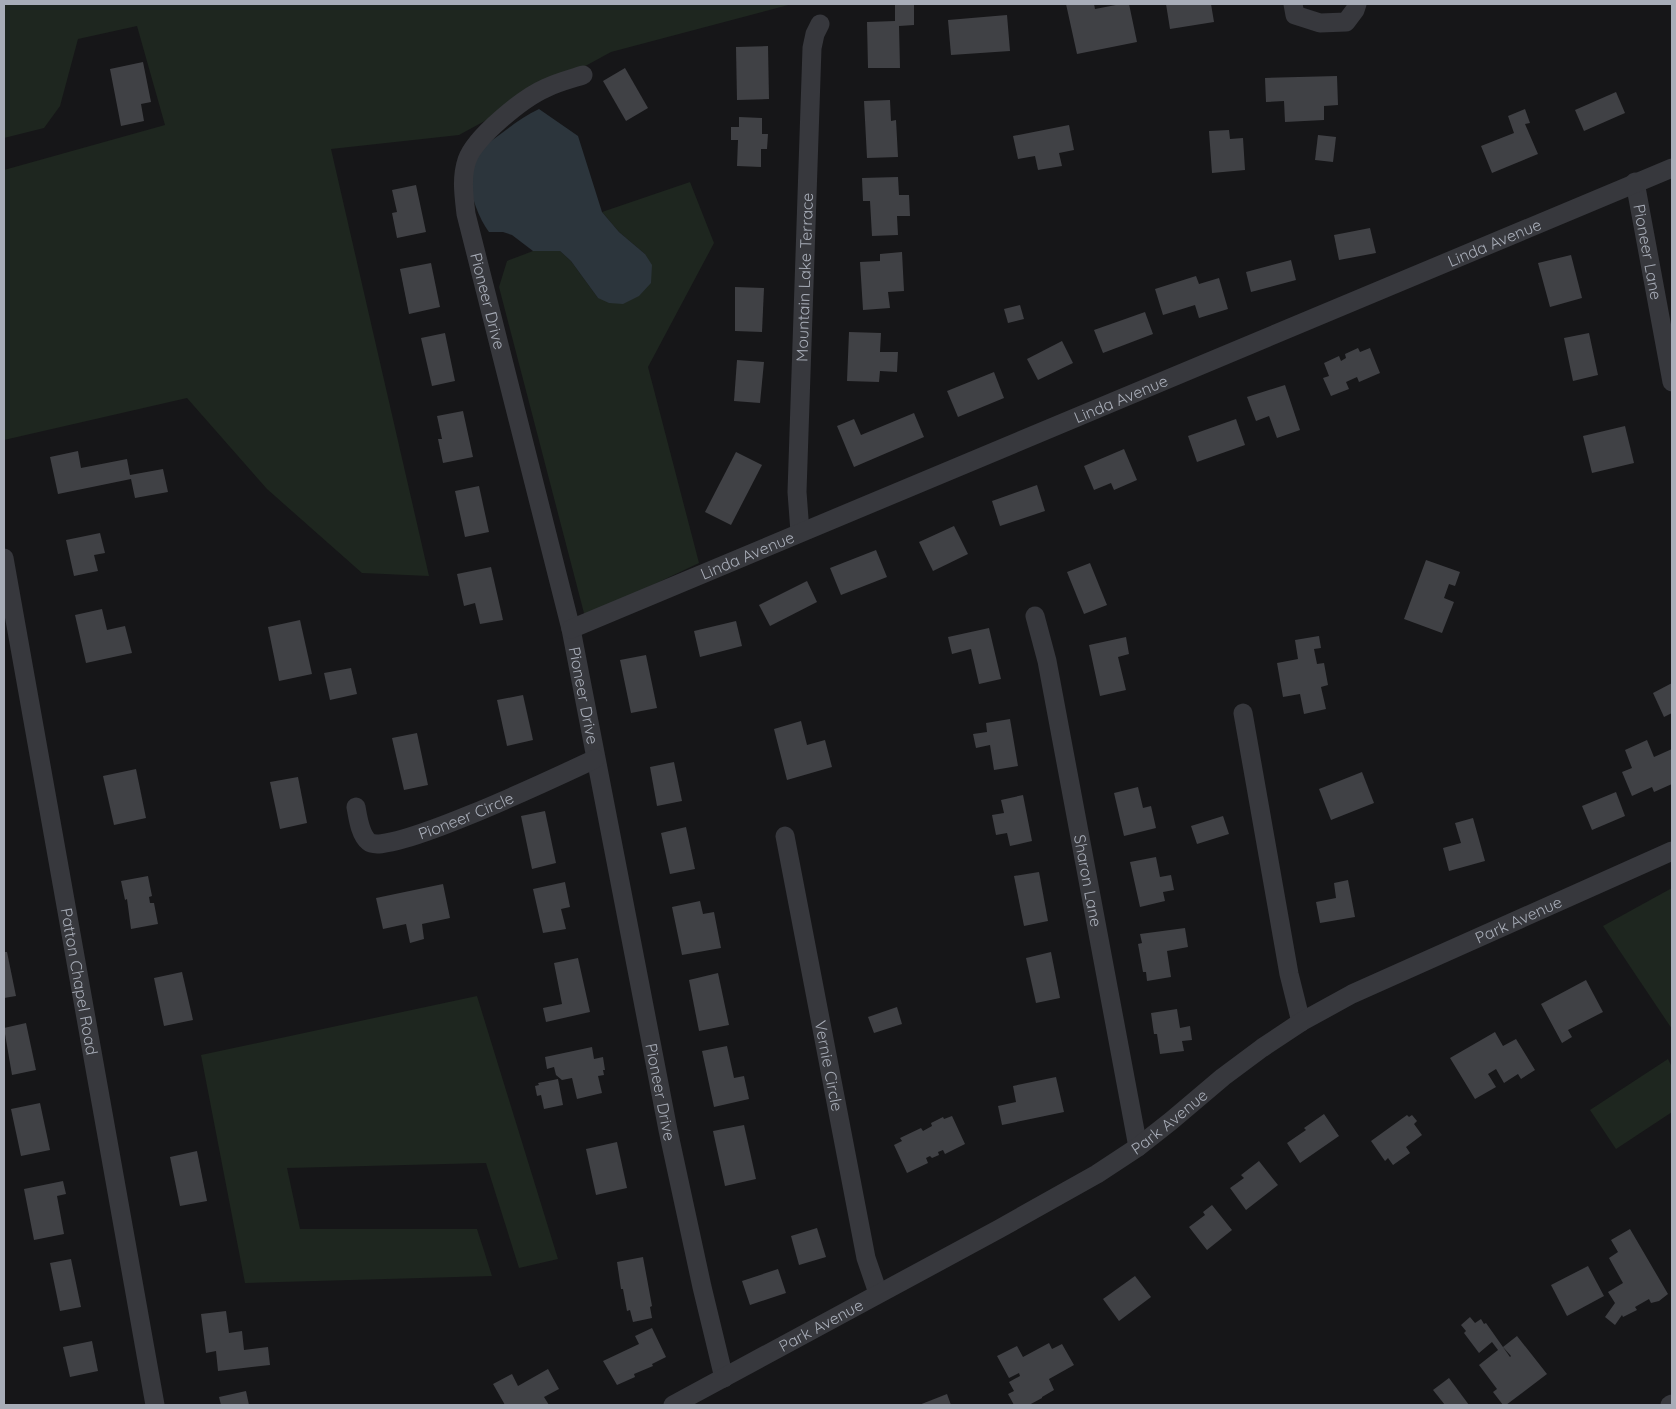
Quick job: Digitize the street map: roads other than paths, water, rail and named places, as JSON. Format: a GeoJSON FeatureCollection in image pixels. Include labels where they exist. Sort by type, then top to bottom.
{"type":"FeatureCollection","features":[{"type":"Feature","properties":{"kind":"street"},"geometry":{"type":"LineString","coordinates":[[1293,4],[1295,15],[1320,23],[1346,22],[1357,4]]}},
{"type":"Feature","properties":{"kind":"street","name":"Mountain Lake Terrace"},"geometry":{"type":"LineString","coordinates":[[800,532],[797,492],[812,48],[815,34],[820,24]]}},
{"type":"Feature","properties":{"kind":"street","name":"Pioneer Drive"},"geometry":{"type":"LineString","coordinates":[[583,75],[545,88],[513,110],[485,134],[472,149],[467,161],[463,186],[466,214],[571,629],[668,1130],[724,1378]]}},
{"type":"Feature","properties":{"kind":"street","name":"Linda Avenue"},"geometry":{"type":"LineString","coordinates":[[571,629],[1672,168]]}},
{"type":"Feature","properties":{"kind":"street","name":"Pioneer Lane"},"geometry":{"type":"LineString","coordinates":[[1635,182],[1672,382]]}},
{"type":"Feature","properties":{"kind":"street","name":"Patton Chapel Road"},"geometry":{"type":"LineString","coordinates":[[4,560],[155,1405]]}},
{"type":"Feature","properties":{"kind":"street","name":"Sharon Lane"},"geometry":{"type":"LineString","coordinates":[[1035,616],[1048,661],[1138,1147]]}},
{"type":"Feature","properties":{"kind":"street"},"geometry":{"type":"LineString","coordinates":[[1243,713],[1287,965],[1301,1022]]}},
{"type":"Feature","properties":{"kind":"street","name":"Pioneer Circle"},"geometry":{"type":"LineString","coordinates":[[356,807],[362,833],[369,842],[375,845],[400,840],[437,829],[595,759]]}},
{"type":"Feature","properties":{"kind":"street","name":"Vernie Circle"},"geometry":{"type":"LineString","coordinates":[[785,836],[866,1258],[878,1294]]}},
{"type":"Feature","properties":{"kind":"street","name":"Park Avenue"},"geometry":{"type":"LineString","coordinates":[[672,1405],[1097,1174],[1138,1147],[1223,1077],[1301,1022],[1360,990],[1672,851]]}}]}
